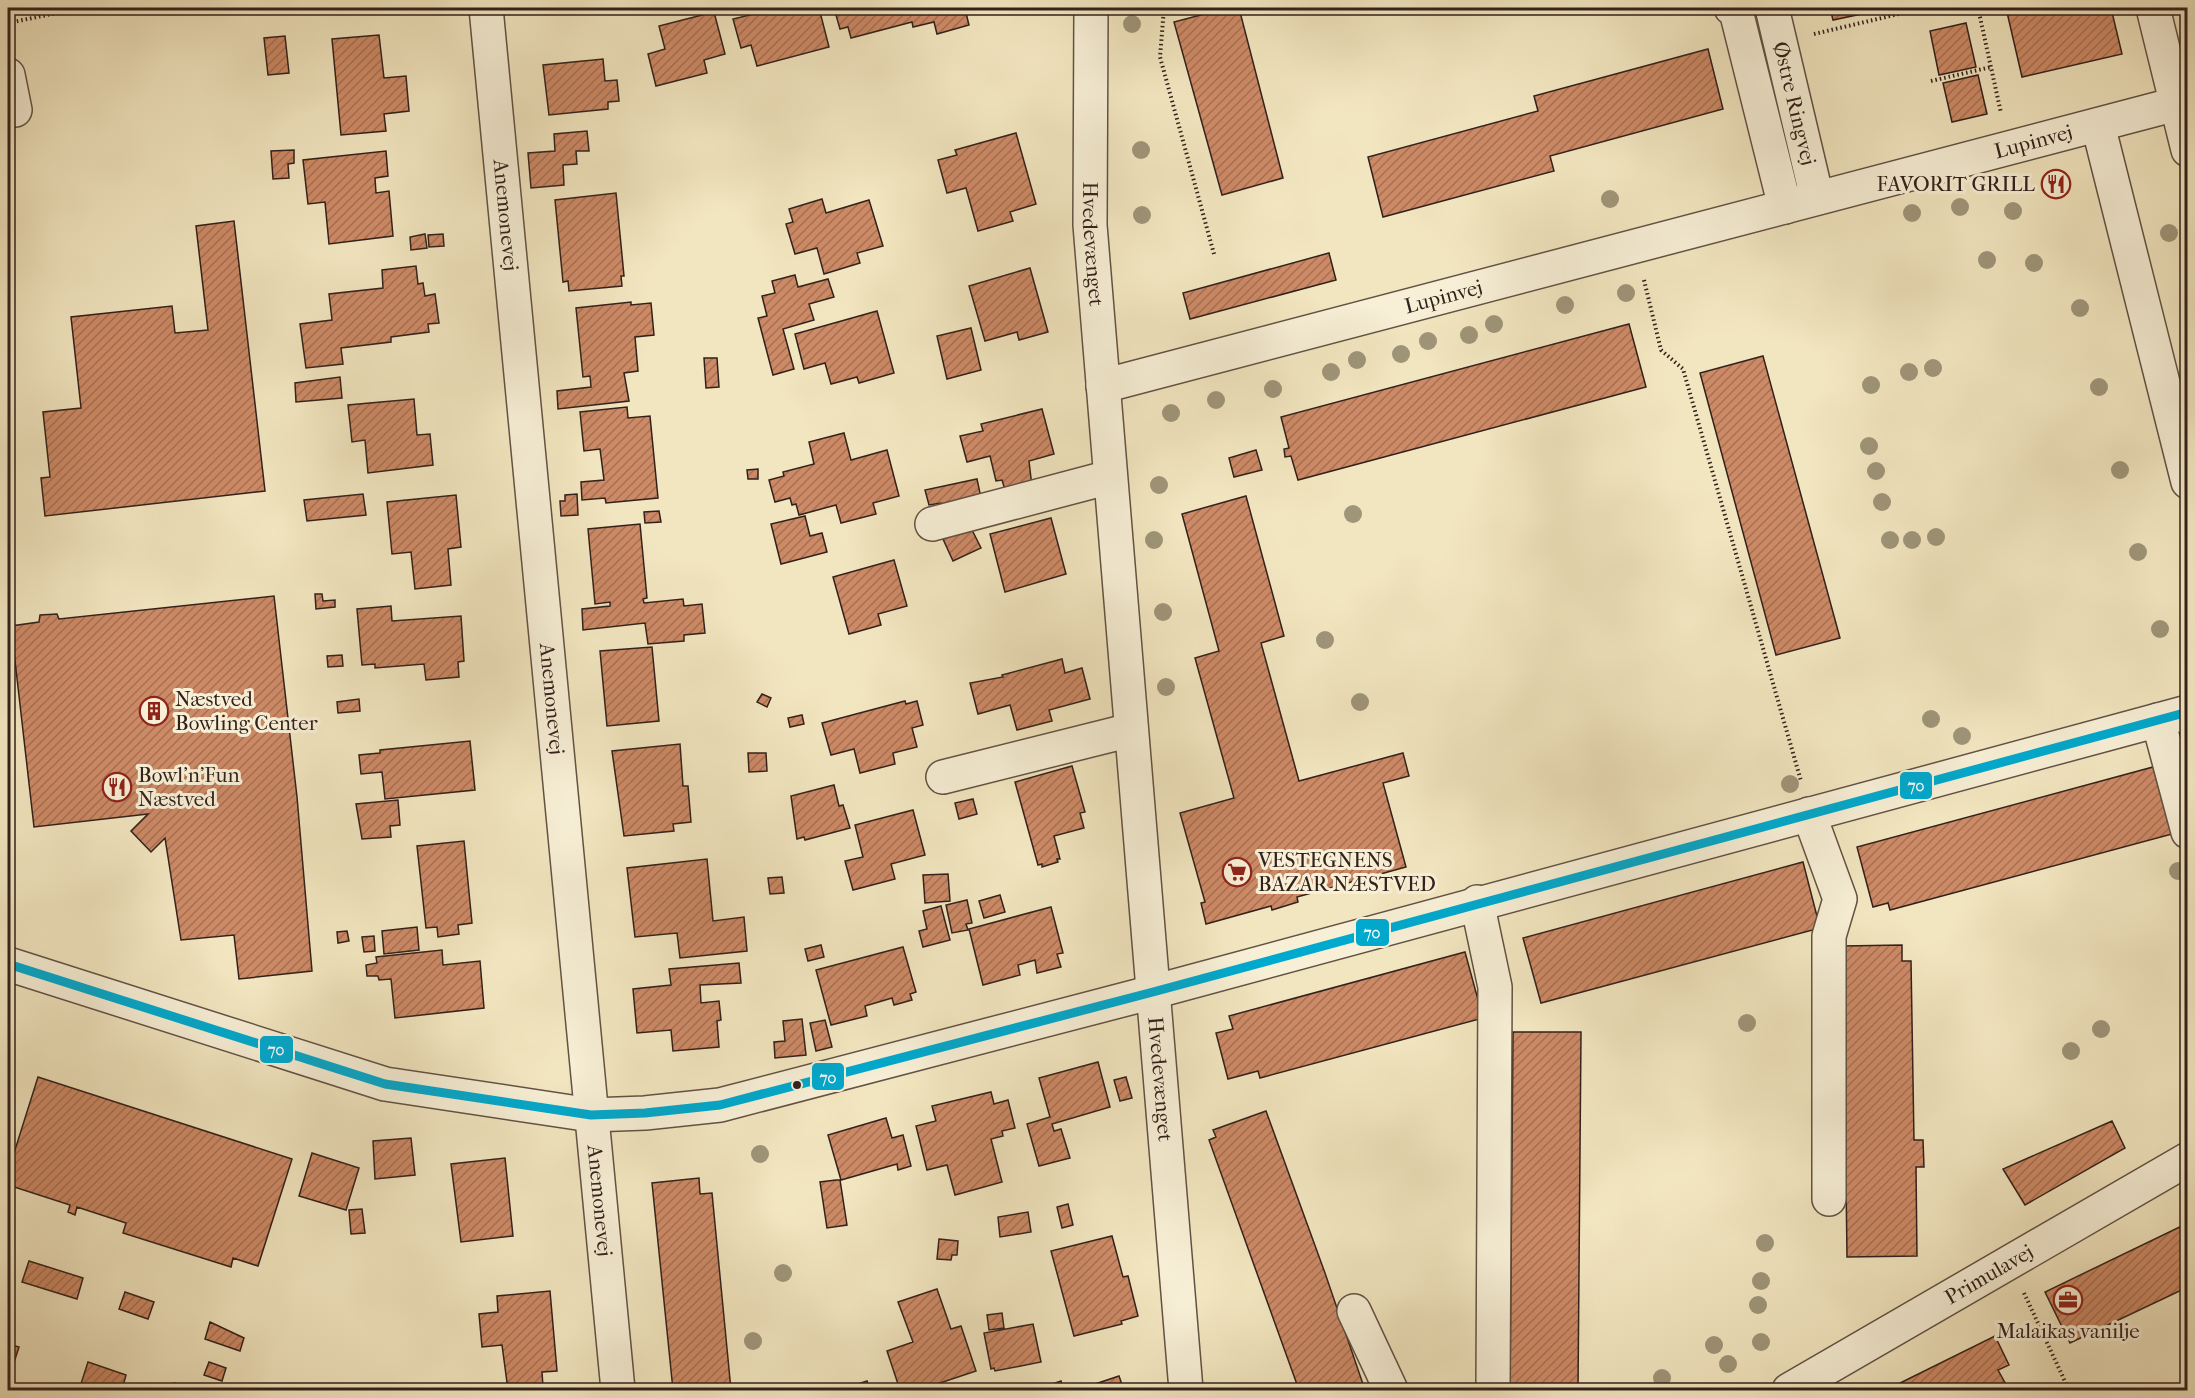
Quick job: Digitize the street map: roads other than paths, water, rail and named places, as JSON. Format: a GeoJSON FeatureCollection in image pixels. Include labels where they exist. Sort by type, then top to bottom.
{"type":"FeatureCollection","features":[{"type":"Feature","properties":{"kind":"street","name":"Anemonevej"},"geometry":{"type":"LineString","coordinates":[[486,8],[618,1390]]}},
{"type":"Feature","properties":{"kind":"street","name":"Hvedevænget"},"geometry":{"type":"LineString","coordinates":[[1091,8],[1090,225],[1186,1390]]}},
{"type":"Feature","properties":{"kind":"street"},"geometry":{"type":"LineString","coordinates":[[1731,8],[1736,11],[1785,207]]}},
{"type":"Feature","properties":{"kind":"street","name":"Østre Ringvej"},"geometry":{"type":"LineString","coordinates":[[1772,8],[1817,198]]}},
{"type":"Feature","properties":{"kind":"street"},"geometry":{"type":"LineString","coordinates":[[2153,8],[2187,150]]}},
{"type":"Feature","properties":{"kind":"street"},"geometry":{"type":"LineString","coordinates":[[8,75],[15,110],[8,111]]}},
{"type":"Feature","properties":{"kind":"street","name":"Lupinvej"},"geometry":{"type":"LineString","coordinates":[[1103,386],[2176,104]]}},
{"type":"Feature","properties":{"kind":"street"},"geometry":{"type":"LineString","coordinates":[[2098,125],[2187,482]]}},
{"type":"Feature","properties":{"kind":"street"},"geometry":{"type":"LineString","coordinates":[[932,524],[1110,477]]}},
{"type":"Feature","properties":{"kind":"street"},"geometry":{"type":"LineString","coordinates":[[8,964],[385,1084],[591,1115],[645,1113],[720,1105],[1153,992],[1478,902],[2172,716],[2187,832]]}},
{"type":"Feature","properties":{"kind":"street"},"geometry":{"type":"LineString","coordinates":[[943,777],[1131,730]]}},
{"type":"Feature","properties":{"kind":"street"},"geometry":{"type":"LineString","coordinates":[[1809,814],[1840,899],[1829,936],[1829,1199]]}},
{"type":"Feature","properties":{"kind":"street"},"geometry":{"type":"LineString","coordinates":[[1478,902],[1495,987],[1492,1390]]}},
{"type":"Feature","properties":{"kind":"street","name":"Primulavej"},"geometry":{"type":"LineString","coordinates":[[1789,1390],[2187,1159]]}},
{"type":"Feature","properties":{"kind":"street"},"geometry":{"type":"LineString","coordinates":[[1354,1311],[1391,1390]]}},
{"type":"Feature","properties":{"kind":"place","name":"FAVORIT GRILL"},"geometry":{"type":"Point","coordinates":[2056,184]}},
{"type":"Feature","properties":{"kind":"place","name":"Næstved Bowling Center"},"geometry":{"type":"Point","coordinates":[154,711]}},
{"type":"Feature","properties":{"kind":"place","name":"Bowl'n'Fun Næstved"},"geometry":{"type":"Point","coordinates":[117,787]}},
{"type":"Feature","properties":{"kind":"place","name":"VESTEGNENS BAZAR NÆSTVED"},"geometry":{"type":"Point","coordinates":[1237,872]}},
{"type":"Feature","properties":{"kind":"place","name":"Malaikas vanilje"},"geometry":{"type":"Point","coordinates":[2068,1300]}}]}
